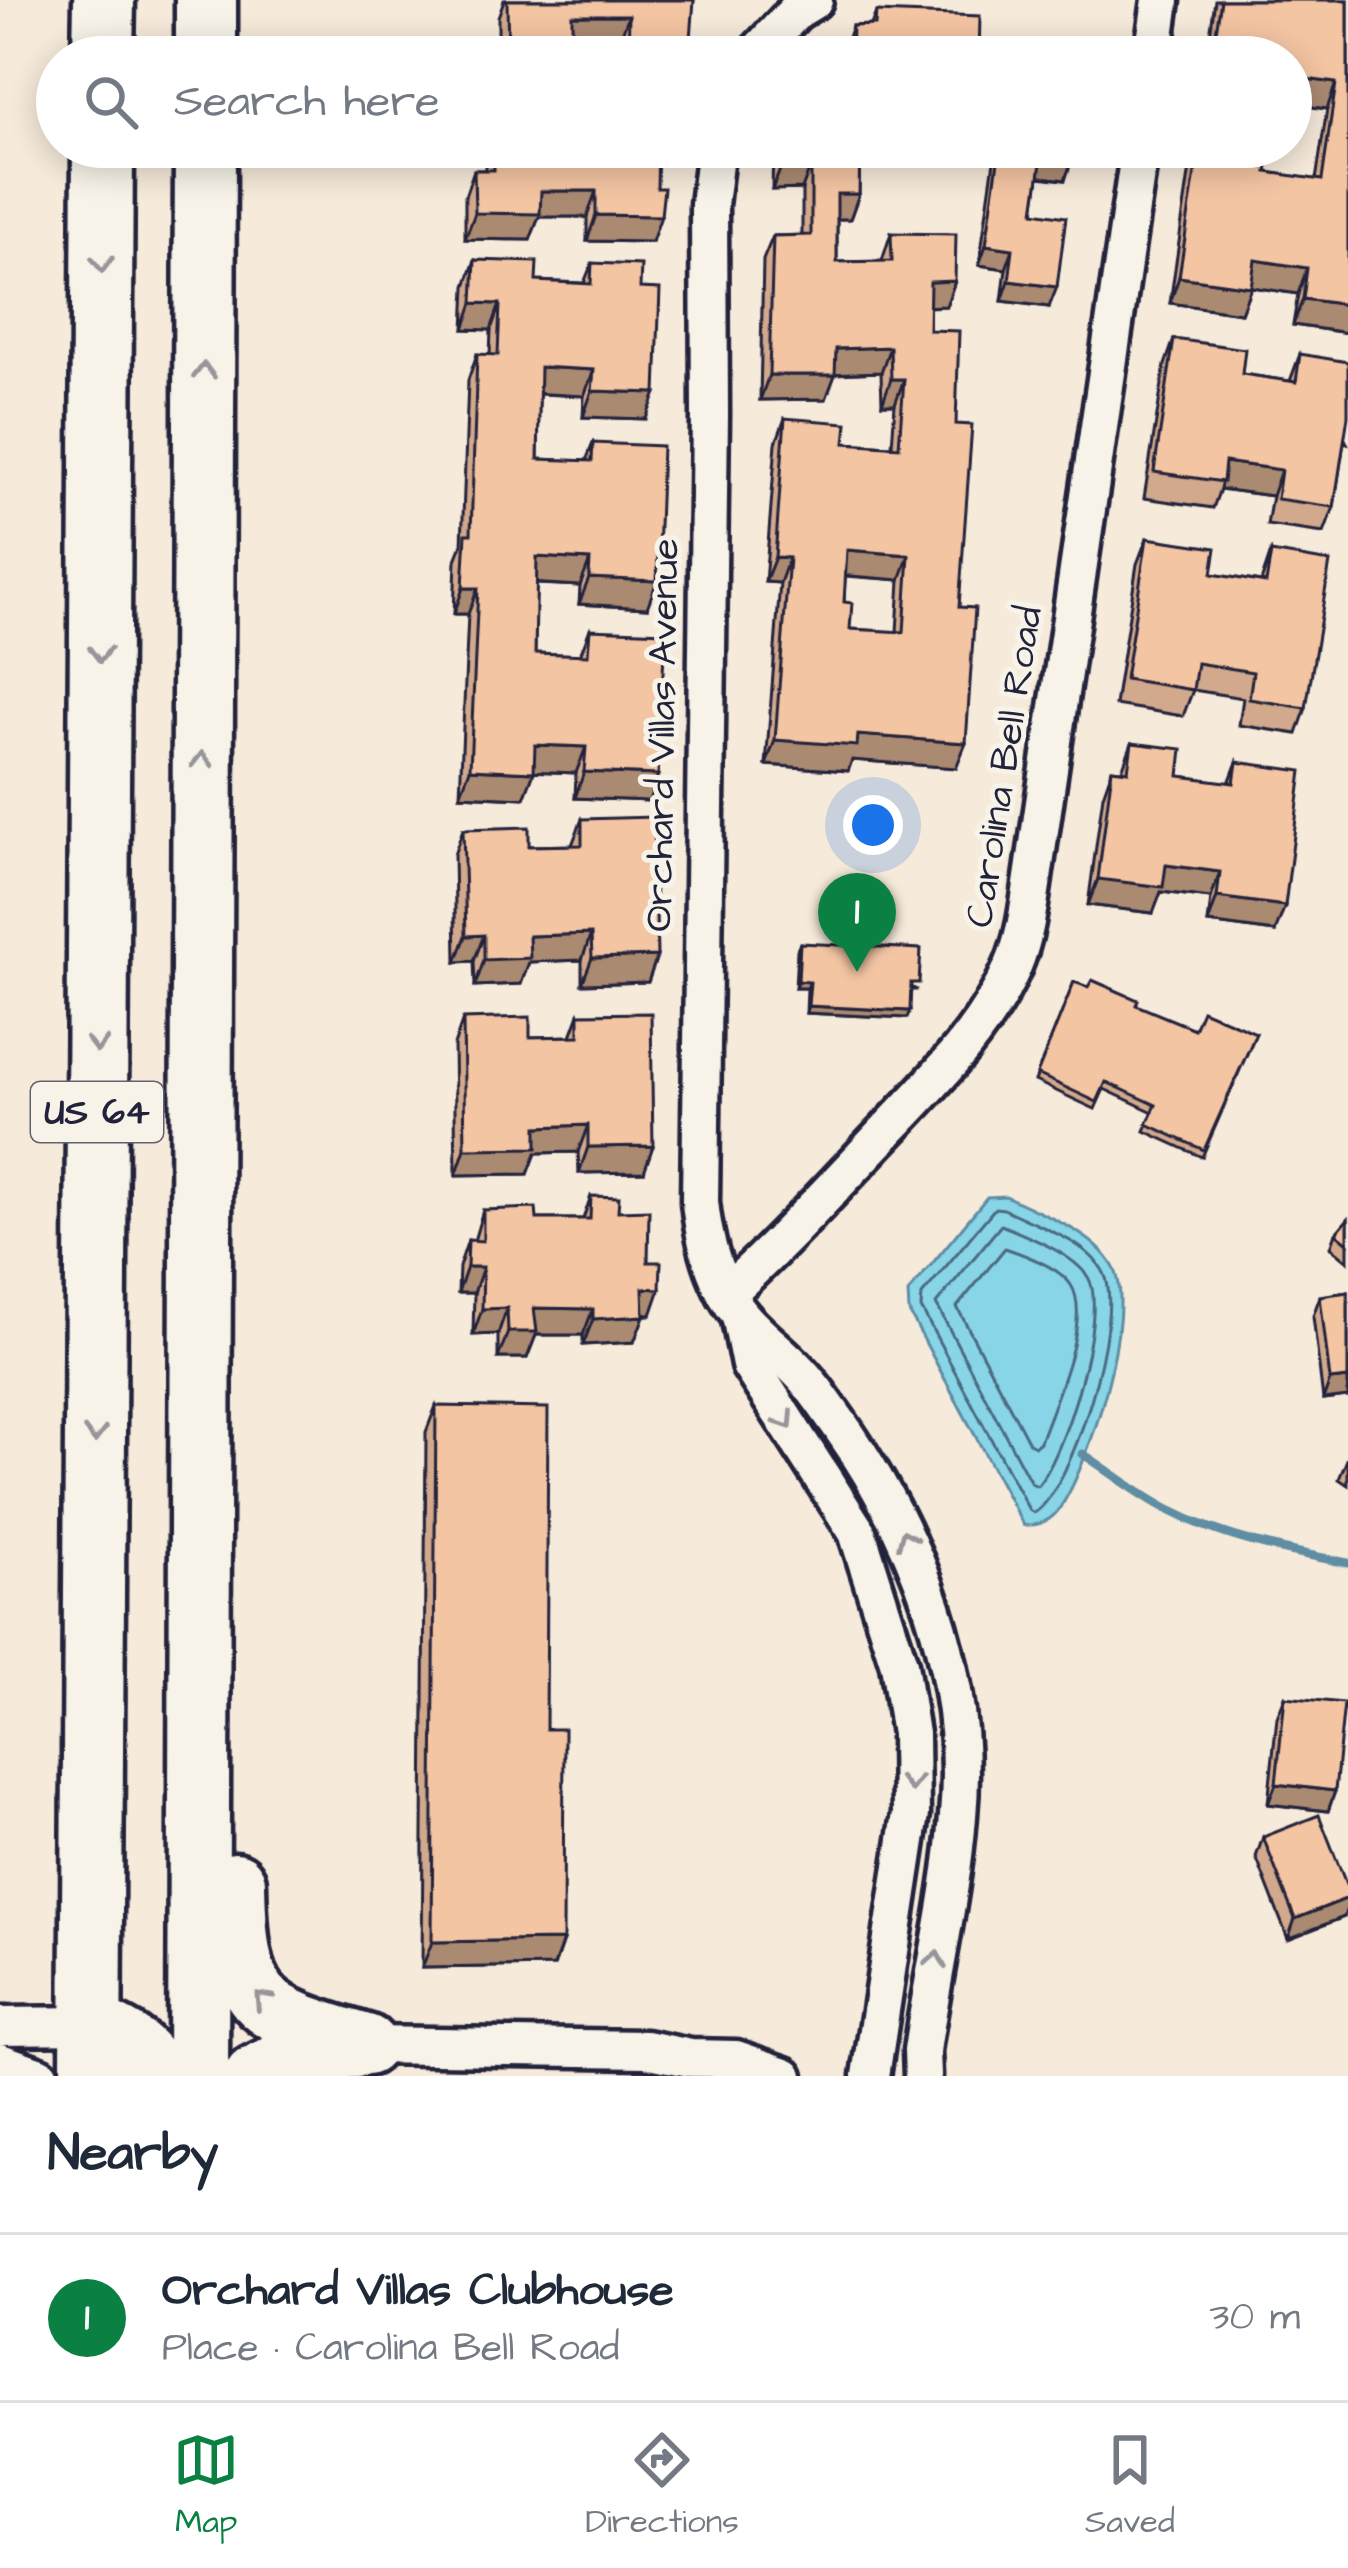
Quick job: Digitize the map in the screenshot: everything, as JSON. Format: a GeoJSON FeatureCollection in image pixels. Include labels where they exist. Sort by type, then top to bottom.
{"type":"FeatureCollection","features":[{"type":"Feature","properties":{"kind":"highway"},"geometry":{"type":"LineString","coordinates":[[103,36],[104,0]]}},
{"type":"Feature","properties":{"kind":"highway"},"geometry":{"type":"LineString","coordinates":[[206,0],[206,36]]}},
{"type":"Feature","properties":{"kind":"highway","name":"US 64"},"geometry":{"type":"LineString","coordinates":[[91,2050],[103,168]]}},
{"type":"Feature","properties":{"kind":"highway","name":"US 64"},"geometry":{"type":"LineString","coordinates":[[198,2076],[205,168]]}},
{"type":"Feature","properties":{"kind":"highway"},"geometry":{"type":"LineString","coordinates":[[201,878],[220,1060],[225,1166],[238,1957],[250,1988],[272,2012],[366,2045]]}},
{"type":"Feature","properties":{"kind":"highway"},"geometry":{"type":"LineString","coordinates":[[91,2050],[127,2042],[151,2064],[154,2076]]}},
{"type":"Feature","properties":{"kind":"highway"},"geometry":{"type":"LineString","coordinates":[[255,2076],[285,2061],[366,2045]]}},
{"type":"Feature","properties":{"kind":"street"},"geometry":{"type":"LineString","coordinates":[[773,36],[814,0]]}},
{"type":"Feature","properties":{"kind":"street"},"geometry":{"type":"LineString","coordinates":[[1156,36],[1161,0]]}},
{"type":"Feature","properties":{"kind":"street","name":"Orchard Villas Avenue"},"geometry":{"type":"LineString","coordinates":[[713,168],[709,205],[699,1180],[703,1227],[750,1365],[857,1532],[898,1664],[910,1734],[911,1814],[871,2076]]}},
{"type":"Feature","properties":{"kind":"street","name":"Carolina Bell Road"},"geometry":{"type":"LineString","coordinates":[[733,1305],[771,1254],[976,1031],[1024,934],[1137,168]]}},
{"type":"Feature","properties":{"kind":"street","name":"Orchard Villas Avenue"},"geometry":{"type":"LineString","coordinates":[[733,1305],[806,1378],[895,1512],[925,1585],[949,1670],[959,1749],[959,1813],[924,2037],[923,2076]]}},
{"type":"Feature","properties":{"kind":"street"},"geometry":{"type":"LineString","coordinates":[[882,1602],[925,1585]]}},
{"type":"Feature","properties":{"kind":"street"},"geometry":{"type":"LineString","coordinates":[[0,2026],[91,2050]]}},
{"type":"Feature","properties":{"kind":"street"},"geometry":{"type":"LineString","coordinates":[[366,2045],[646,2049],[697,2067],[736,2059],[784,2076]]}},
{"type":"Feature","properties":{"kind":"street"},"geometry":{"type":"LineString","coordinates":[[0,2062],[40,2076]]}},
{"type":"Feature","properties":{"kind":"water"},"geometry":{"type":"Polygon","coordinates":[[[1006,1196],[1093,1243],[1113,1266],[1119,1287],[1115,1353],[1095,1430],[1056,1513],[1032,1525],[1023,1525],[909,1312],[908,1293],[987,1197],[1006,1196]]]}},
{"type":"Feature","properties":{"kind":"building"},"geometry":{"type":"Polygon","coordinates":[[[507,0],[694,0],[691,36],[628,36],[629,15],[572,15],[572,36],[508,36],[507,0]]]}},
{"type":"Feature","properties":{"kind":"building"},"geometry":{"type":"Polygon","coordinates":[[[1221,0],[1348,0],[1348,305],[1303,299],[1307,268],[1255,260],[1251,287],[1179,277],[1196,168],[1268,168],[1267,172],[1322,180],[1336,83],[1312,80],[1312,36],[1215,36],[1221,0]]]}},
{"type":"Feature","properties":{"kind":"building"},"geometry":{"type":"Polygon","coordinates":[[[876,12],[980,16],[980,36],[852,36],[852,26],[875,25],[876,12]]]}},
{"type":"Feature","properties":{"kind":"building"},"geometry":{"type":"Polygon","coordinates":[[[657,168],[657,188],[664,188],[661,216],[596,215],[596,191],[541,191],[540,214],[475,213],[474,170],[657,168]]]}},
{"type":"Feature","properties":{"kind":"building"},"geometry":{"type":"Polygon","coordinates":[[[811,168],[860,168],[859,194],[837,194],[837,262],[892,261],[891,233],[956,234],[955,281],[930,282],[929,330],[959,331],[956,424],[972,425],[959,607],[975,608],[966,743],[858,735],[857,746],[775,740],[789,558],[775,557],[785,418],[847,423],[845,443],[899,447],[904,379],[891,379],[890,347],[836,349],[835,375],[769,375],[773,236],[811,235],[811,168]],[[847,550],[844,602],[852,603],[850,629],[904,632],[909,555],[847,550]]]}},
{"type":"Feature","properties":{"kind":"building"},"geometry":{"type":"Polygon","coordinates":[[[997,168],[1040,168],[1034,212],[1066,217],[1057,287],[1009,281],[1013,249],[986,245],[997,168]]]}},
{"type":"Feature","properties":{"kind":"building"},"geometry":{"type":"Polygon","coordinates":[[[475,260],[537,262],[536,281],[591,284],[592,263],[641,265],[640,288],[660,289],[656,393],[592,391],[594,370],[540,367],[538,459],[592,461],[593,443],[662,446],[657,581],[589,578],[590,560],[537,557],[535,653],[588,655],[590,629],[665,632],[658,775],[584,772],[586,747],[535,745],[534,772],[470,769],[478,588],[463,588],[466,534],[471,534],[477,354],[498,355],[500,304],[473,303],[475,260]]]}},
{"type":"Feature","properties":{"kind":"building"},"geometry":{"type":"Polygon","coordinates":[[[1174,339],[1245,349],[1242,374],[1296,382],[1300,354],[1348,362],[1348,416],[1334,507],[1277,499],[1281,470],[1225,462],[1223,482],[1154,472],[1174,339]]]}},
{"type":"Feature","properties":{"kind":"building"},"geometry":{"type":"Polygon","coordinates":[[[1147,538],[1216,548],[1212,574],[1266,583],[1271,552],[1330,562],[1306,708],[1249,699],[1253,672],[1197,663],[1193,690],[1125,679],[1147,538]]]}},
{"type":"Feature","properties":{"kind":"building"},"geometry":{"type":"Polygon","coordinates":[[[1132,743],[1182,749],[1179,776],[1234,783],[1237,762],[1302,771],[1285,906],[1217,897],[1220,872],[1166,865],[1163,887],[1098,879],[1112,769],[1128,771],[1132,743]]]}},
{"type":"Feature","properties":{"kind":"building"},"geometry":{"type":"Polygon","coordinates":[[[654,817],[657,956],[592,958],[591,934],[529,936],[530,958],[484,960],[484,935],[466,936],[463,829],[529,827],[529,846],[582,845],[582,819],[654,817]]]}},
{"type":"Feature","properties":{"kind":"building"},"geometry":{"type":"Polygon","coordinates":[[[800,943],[921,949],[919,983],[911,983],[910,1011],[808,1006],[810,982],[798,981],[800,943]]]}},
{"type":"Feature","properties":{"kind":"building"},"geometry":{"type":"Polygon","coordinates":[[[1092,980],[1194,1029],[1202,1010],[1256,1033],[1204,1150],[1147,1124],[1156,1105],[1106,1082],[1097,1102],[1037,1074],[1074,982],[1088,987],[1092,980]]]}},
{"type":"Feature","properties":{"kind":"building"},"geometry":{"type":"Polygon","coordinates":[[[651,1013],[653,1146],[588,1147],[588,1125],[537,1127],[537,1148],[465,1149],[463,1019],[530,1017],[530,1037],[579,1036],[579,1014],[651,1013]]]}},
{"type":"Feature","properties":{"kind":"building"},"geometry":{"type":"Polygon","coordinates":[[[591,1196],[619,1197],[618,1211],[649,1210],[648,1262],[661,1262],[660,1289],[643,1288],[644,1316],[593,1319],[593,1309],[534,1308],[537,1332],[508,1332],[507,1308],[482,1309],[483,1267],[467,1267],[468,1240],[483,1241],[483,1210],[536,1208],[537,1219],[590,1219],[591,1196]]]}},
{"type":"Feature","properties":{"kind":"building"},"geometry":{"type":"Polygon","coordinates":[[[1348,1219],[1348,1243],[1336,1233],[1348,1219]]]}},
{"type":"Feature","properties":{"kind":"building"},"geometry":{"type":"Polygon","coordinates":[[[1348,1292],[1348,1378],[1330,1380],[1320,1296],[1348,1292]]]}},
{"type":"Feature","properties":{"kind":"building"},"geometry":{"type":"Polygon","coordinates":[[[436,1406],[548,1408],[546,1729],[564,1729],[563,1940],[432,1942],[436,1406]]]}},
{"type":"Feature","properties":{"kind":"building"},"geometry":{"type":"Polygon","coordinates":[[[1285,1697],[1344,1703],[1335,1791],[1276,1784],[1285,1697]]]}},
{"type":"Feature","properties":{"kind":"building"},"geometry":{"type":"Polygon","coordinates":[[[1319,1815],[1348,1898],[1295,1919],[1263,1837],[1319,1815]]]}},
{"type":"Feature","properties":{"kind":"waterway"},"geometry":{"type":"LineString","coordinates":[[1083,1454],[1190,1520],[1257,1543],[1348,1563]]}},
{"type":"Feature","properties":{"kind":"place","name":"Orchard Villas Clubhouse"},"geometry":{"type":"Point","coordinates":[857,972]}}]}
